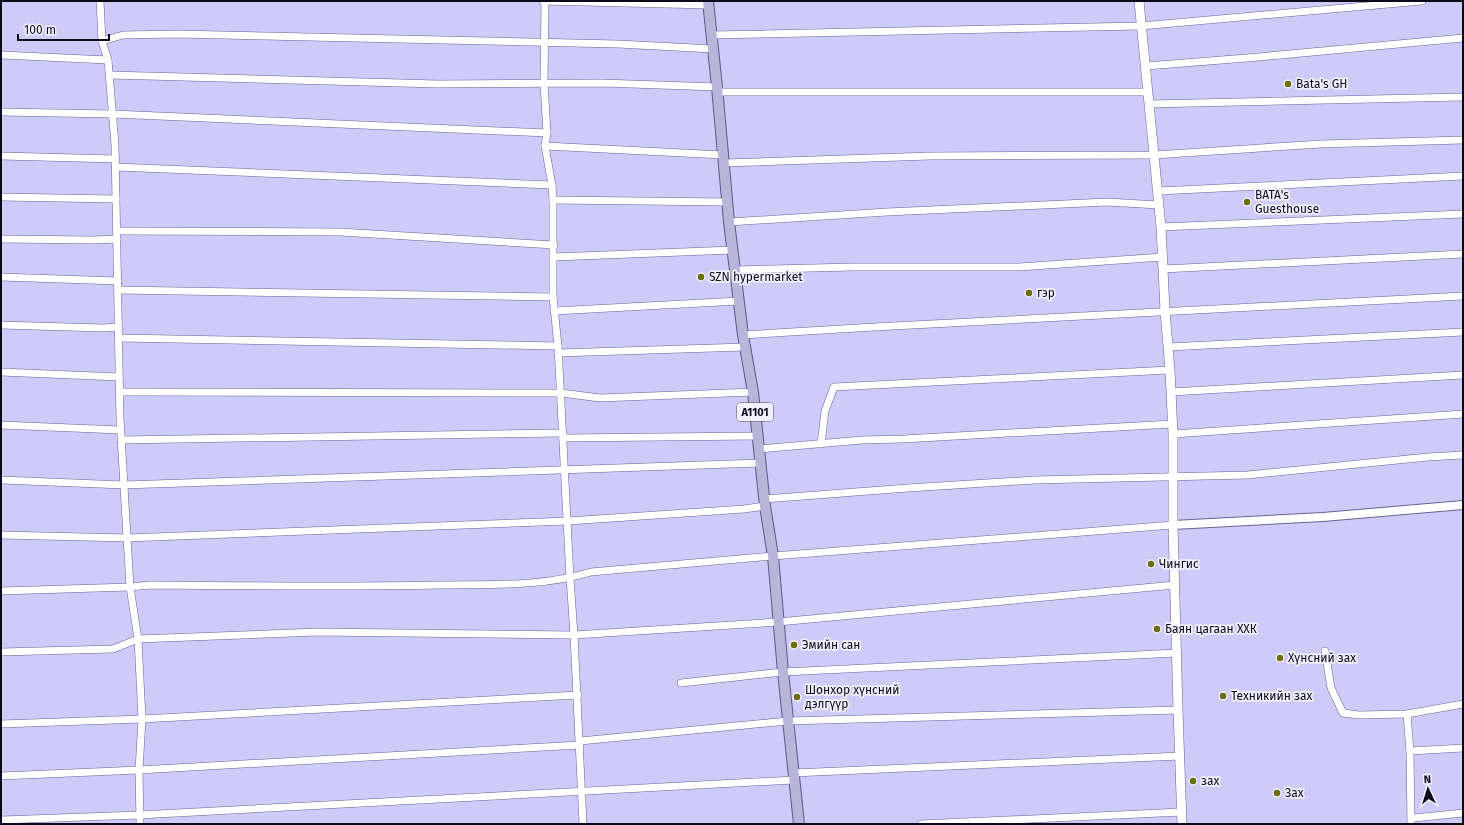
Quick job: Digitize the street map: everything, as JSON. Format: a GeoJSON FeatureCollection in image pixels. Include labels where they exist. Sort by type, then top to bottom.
{"type":"FeatureCollection","features":[{"type":"Feature","properties":{"kind":"main road"},"geometry":{"type":"LineString","coordinates":[[1139,1],[1160,205],[1165,311],[1170,370],[1173,434],[1173,525],[1182,824]]}},
{"type":"Feature","properties":{"kind":"main road","name":"A1101"},"geometry":{"type":"LineString","coordinates":[[708,3],[729,222],[743,335],[753,392],[760,464],[773,556],[778,622],[799,824]]}},
{"type":"Feature","properties":{"kind":"street"},"geometry":{"type":"LineString","coordinates":[[100,1],[102,41],[108,60],[110,76],[116,159],[120,430],[130,587],[138,639],[142,719],[139,770],[140,824]]}},
{"type":"Feature","properties":{"kind":"street"},"geometry":{"type":"LineString","coordinates":[[583,824],[578,695],[570,578],[561,393],[554,311],[553,200],[552,185],[545,146],[547,133],[544,84],[544,1],[708,3]]}},
{"type":"Feature","properties":{"kind":"street"},"geometry":{"type":"LineString","coordinates":[[711,35],[1141,26],[1422,1]]}},
{"type":"Feature","properties":{"kind":"street"},"geometry":{"type":"LineString","coordinates":[[102,41],[123,35],[177,34],[618,44],[713,49]]}},
{"type":"Feature","properties":{"kind":"street"},"geometry":{"type":"LineString","coordinates":[[1146,66],[1463,38]]}},
{"type":"Feature","properties":{"kind":"street"},"geometry":{"type":"LineString","coordinates":[[1,55],[108,60]]}},
{"type":"Feature","properties":{"kind":"street"},"geometry":{"type":"LineString","coordinates":[[110,76],[444,84],[602,83],[717,89],[1148,92]]}},
{"type":"Feature","properties":{"kind":"street"},"geometry":{"type":"LineString","coordinates":[[1149,104],[1463,97]]}},
{"type":"Feature","properties":{"kind":"street"},"geometry":{"type":"LineString","coordinates":[[1,112],[113,114],[547,133]]}},
{"type":"Feature","properties":{"kind":"street"},"geometry":{"type":"LineString","coordinates":[[545,146],[723,159],[1154,155],[1321,144],[1463,140]]}},
{"type":"Feature","properties":{"kind":"street"},"geometry":{"type":"LineString","coordinates":[[1,156],[116,159]]}},
{"type":"Feature","properties":{"kind":"street"},"geometry":{"type":"LineString","coordinates":[[116,167],[552,185]]}},
{"type":"Feature","properties":{"kind":"street"},"geometry":{"type":"LineString","coordinates":[[1158,191],[1463,176]]}},
{"type":"Feature","properties":{"kind":"street"},"geometry":{"type":"LineString","coordinates":[[1,197],[116,199]]}},
{"type":"Feature","properties":{"kind":"street"},"geometry":{"type":"LineString","coordinates":[[553,200],[727,202]]}},
{"type":"Feature","properties":{"kind":"street"},"geometry":{"type":"LineString","coordinates":[[729,222],[887,212],[1107,202],[1160,205]]}},
{"type":"Feature","properties":{"kind":"street"},"geometry":{"type":"LineString","coordinates":[[1161,227],[1463,214]]}},
{"type":"Feature","properties":{"kind":"street"},"geometry":{"type":"LineString","coordinates":[[117,231],[340,232],[554,245]]}},
{"type":"Feature","properties":{"kind":"street"},"geometry":{"type":"LineString","coordinates":[[1,239],[117,239]]}},
{"type":"Feature","properties":{"kind":"street"},"geometry":{"type":"LineString","coordinates":[[554,257],[733,250]]}},
{"type":"Feature","properties":{"kind":"street"},"geometry":{"type":"LineString","coordinates":[[1163,269],[1463,254]]}},
{"type":"Feature","properties":{"kind":"street"},"geometry":{"type":"LineString","coordinates":[[736,270],[853,267],[1019,267],[1163,256]]}},
{"type":"Feature","properties":{"kind":"street"},"geometry":{"type":"LineString","coordinates":[[1,277],[118,281]]}},
{"type":"Feature","properties":{"kind":"street"},"geometry":{"type":"LineString","coordinates":[[118,290],[554,298]]}},
{"type":"Feature","properties":{"kind":"street"},"geometry":{"type":"LineString","coordinates":[[743,335],[1463,296]]}},
{"type":"Feature","properties":{"kind":"street"},"geometry":{"type":"LineString","coordinates":[[554,311],[739,301]]}},
{"type":"Feature","properties":{"kind":"street"},"geometry":{"type":"LineString","coordinates":[[1,324],[103,328],[118,327]]}},
{"type":"Feature","properties":{"kind":"street"},"geometry":{"type":"LineString","coordinates":[[1168,347],[1463,332]]}},
{"type":"Feature","properties":{"kind":"street"},"geometry":{"type":"LineString","coordinates":[[118,338],[558,350],[746,347]]}},
{"type":"Feature","properties":{"kind":"street"},"geometry":{"type":"LineString","coordinates":[[820,444],[825,411],[834,387],[1170,370]]}},
{"type":"Feature","properties":{"kind":"street"},"geometry":{"type":"LineString","coordinates":[[1,372],[119,377]]}},
{"type":"Feature","properties":{"kind":"street"},"geometry":{"type":"LineString","coordinates":[[1171,392],[1463,375]]}},
{"type":"Feature","properties":{"kind":"street"},"geometry":{"type":"LineString","coordinates":[[119,392],[561,393],[600,398],[753,392]]}},
{"type":"Feature","properties":{"kind":"street"},"geometry":{"type":"LineString","coordinates":[[1173,434],[1463,414]]}},
{"type":"Feature","properties":{"kind":"street"},"geometry":{"type":"LineString","coordinates":[[759,448],[1172,424]]}},
{"type":"Feature","properties":{"kind":"street"},"geometry":{"type":"LineString","coordinates":[[1,425],[120,430]]}},
{"type":"Feature","properties":{"kind":"street"},"geometry":{"type":"LineString","coordinates":[[121,440],[563,436],[757,436]]}},
{"type":"Feature","properties":{"kind":"street"},"geometry":{"type":"LineString","coordinates":[[1,535],[127,538],[568,522],[744,509],[765,503],[908,488],[1035,480],[1174,478],[1248,475],[1428,457],[1463,455]]}},
{"type":"Feature","properties":{"kind":"street"},"geometry":{"type":"LineString","coordinates":[[1,480],[124,485],[760,464]]}},
{"type":"Feature","properties":{"kind":"street"},"geometry":{"type":"LineString","coordinates":[[1,591],[150,585],[373,587],[540,583],[570,578],[592,572],[773,556],[1173,525],[1323,517],[1463,505]]}},
{"type":"Feature","properties":{"kind":"street"},"geometry":{"type":"LineString","coordinates":[[1,652],[113,649],[138,639],[317,632],[574,635],[778,622],[1175,585]]}},
{"type":"Feature","properties":{"kind":"street"},"geometry":{"type":"LineString","coordinates":[[1325,651],[1331,688],[1343,713],[1359,715],[1407,714],[1463,704]]}},
{"type":"Feature","properties":{"kind":"street"},"geometry":{"type":"LineString","coordinates":[[681,683],[783,672],[1177,653]]}},
{"type":"Feature","properties":{"kind":"street"},"geometry":{"type":"LineString","coordinates":[[1,724],[142,719],[578,695]]}},
{"type":"Feature","properties":{"kind":"street"},"geometry":{"type":"LineString","coordinates":[[1,776],[139,770],[580,743],[788,721],[1178,710]]}},
{"type":"Feature","properties":{"kind":"street"},"geometry":{"type":"LineString","coordinates":[[1407,714],[1410,751],[1412,821],[1463,814]]}},
{"type":"Feature","properties":{"kind":"street"},"geometry":{"type":"LineString","coordinates":[[1410,751],[1463,748]]}},
{"type":"Feature","properties":{"kind":"street"},"geometry":{"type":"LineString","coordinates":[[1,820],[139,815],[582,791],[794,776],[1180,756]]}},
{"type":"Feature","properties":{"kind":"street"},"geometry":{"type":"LineString","coordinates":[[921,824],[1182,812]]}},
{"type":"Feature","properties":{"kind":"place","name":"Bata's GH"},"geometry":{"type":"Point","coordinates":[1288,84]}},
{"type":"Feature","properties":{"kind":"place","name":"BATA's Guesthouse"},"geometry":{"type":"Point","coordinates":[1247,202]}},
{"type":"Feature","properties":{"kind":"place","name":"SZN hypermarket"},"geometry":{"type":"Point","coordinates":[701,277]}},
{"type":"Feature","properties":{"kind":"place","name":"гэр"},"geometry":{"type":"Point","coordinates":[1029,293]}},
{"type":"Feature","properties":{"kind":"place","name":"Чингис"},"geometry":{"type":"Point","coordinates":[1151,564]}},
{"type":"Feature","properties":{"kind":"place","name":"Баян цагаан ХХК"},"geometry":{"type":"Point","coordinates":[1157,629]}},
{"type":"Feature","properties":{"kind":"place","name":"Эмийн сан"},"geometry":{"type":"Point","coordinates":[794,645]}},
{"type":"Feature","properties":{"kind":"place","name":"Хүнсний зах"},"geometry":{"type":"Point","coordinates":[1280,658]}},
{"type":"Feature","properties":{"kind":"place","name":"Техникийн зах"},"geometry":{"type":"Point","coordinates":[1223,696]}},
{"type":"Feature","properties":{"kind":"place","name":"Шонхор хүнсний дэлгүүр"},"geometry":{"type":"Point","coordinates":[797,697]}},
{"type":"Feature","properties":{"kind":"place","name":"зах"},"geometry":{"type":"Point","coordinates":[1193,781]}},
{"type":"Feature","properties":{"kind":"place","name":"Зах"},"geometry":{"type":"Point","coordinates":[1277,793]}}]}
